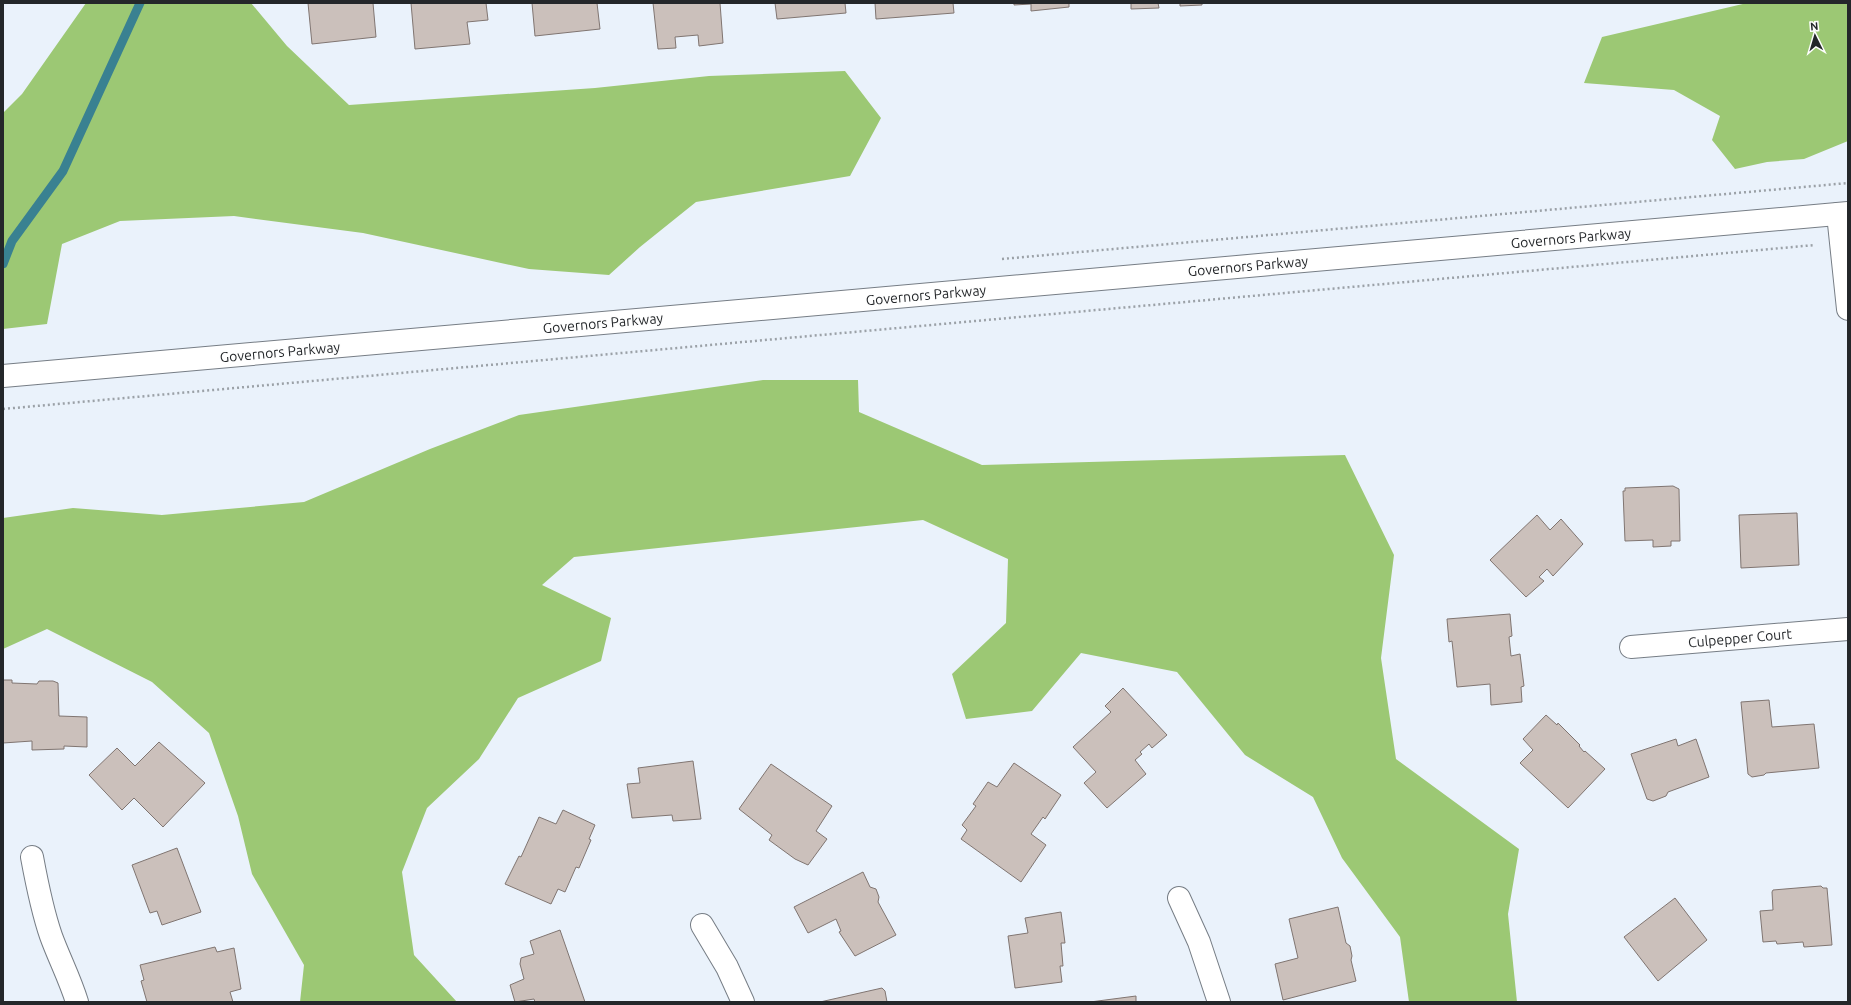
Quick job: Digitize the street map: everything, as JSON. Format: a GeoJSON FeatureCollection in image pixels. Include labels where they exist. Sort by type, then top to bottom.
{"type":"FeatureCollection","features":[{"type":"Feature","properties":{"kind":"main road"},"geometry":{"type":"LineString","coordinates":[[1843,214],[1841,243],[1848,309]]}},
{"type":"Feature","properties":{"kind":"main road","name":"Governors Parkway"},"geometry":{"type":"LineString","coordinates":[[3,376],[1843,214]]}},
{"type":"Feature","properties":{"kind":"main road","name":"Culpepper Court"},"geometry":{"type":"LineString","coordinates":[[1631,647],[1848,629]]}},
{"type":"Feature","properties":{"kind":"main road"},"geometry":{"type":"LineString","coordinates":[[32,857],[39,898],[51,937],[71,982],[77,1002]]}},
{"type":"Feature","properties":{"kind":"main road"},"geometry":{"type":"LineString","coordinates":[[1180,898],[1199,942],[1219,1002]]}},
{"type":"Feature","properties":{"kind":"main road"},"geometry":{"type":"LineString","coordinates":[[702,925],[727,967],[743,1002]]}},
{"type":"Feature","properties":{"kind":"path"},"geometry":{"type":"LineString","coordinates":[[1001,260],[1848,183]]}},
{"type":"Feature","properties":{"kind":"path"},"geometry":{"type":"LineString","coordinates":[[3,409],[1841,243]]}},
{"type":"Feature","properties":{"kind":"green space"},"geometry":{"type":"Polygon","coordinates":[[[86,3],[251,3],[287,46],[349,105],[595,88],[709,76],[845,71],[881,118],[850,176],[696,202],[640,247],[609,275],[529,269],[363,233],[234,216],[120,221],[62,244],[47,324],[3,329],[3,113],[22,94],[86,3]]]}},
{"type":"Feature","properties":{"kind":"green space"},"geometry":{"type":"Polygon","coordinates":[[[1747,3],[1848,3],[1848,141],[1804,159],[1767,162],[1735,169],[1712,140],[1720,116],[1674,90],[1584,83],[1602,37],[1747,3]]]}},
{"type":"Feature","properties":{"kind":"green space"},"geometry":{"type":"Polygon","coordinates":[[[763,380],[858,380],[859,412],[982,465],[1345,455],[1394,555],[1381,658],[1396,759],[1519,849],[1508,914],[1517,1002],[1409,1002],[1400,937],[1342,858],[1313,797],[1245,755],[1177,672],[1081,653],[1032,711],[966,719],[952,674],[1006,623],[1008,559],[923,520],[574,557],[542,585],[611,618],[601,661],[518,698],[479,759],[427,808],[402,872],[414,955],[457,1002],[300,1002],[304,965],[252,874],[238,816],[209,733],[152,682],[47,629],[3,649],[3,518],[73,508],[162,515],[304,502],[430,449],[519,415],[763,380]]]}},
{"type":"Feature","properties":{"kind":"building"},"geometry":{"type":"Polygon","coordinates":[[[308,3],[373,3],[376,37],[312,44],[308,3]]]}},
{"type":"Feature","properties":{"kind":"building"},"geometry":{"type":"Polygon","coordinates":[[[411,3],[486,3],[488,20],[467,22],[470,44],[415,49],[411,3]]]}},
{"type":"Feature","properties":{"kind":"building"},"geometry":{"type":"Polygon","coordinates":[[[532,3],[597,3],[600,29],[535,36],[532,3]]]}},
{"type":"Feature","properties":{"kind":"building"},"geometry":{"type":"Polygon","coordinates":[[[653,3],[720,3],[723,43],[699,46],[698,35],[675,37],[676,48],[658,49],[653,3]]]}},
{"type":"Feature","properties":{"kind":"building"},"geometry":{"type":"Polygon","coordinates":[[[775,3],[845,3],[846,13],[777,19],[775,3]]]}},
{"type":"Feature","properties":{"kind":"building"},"geometry":{"type":"Polygon","coordinates":[[[875,3],[953,3],[954,13],[876,19],[875,3]]]}},
{"type":"Feature","properties":{"kind":"building"},"geometry":{"type":"Polygon","coordinates":[[[1014,3],[1069,3],[1069,7],[1031,11],[1031,4],[1014,5],[1014,3]]]}},
{"type":"Feature","properties":{"kind":"building"},"geometry":{"type":"Polygon","coordinates":[[[1131,3],[1158,3],[1159,8],[1131,9],[1131,3]]]}},
{"type":"Feature","properties":{"kind":"building"},"geometry":{"type":"Polygon","coordinates":[[[1180,3],[1202,3],[1202,5],[1180,6],[1180,3]]]}},
{"type":"Feature","properties":{"kind":"building"},"geometry":{"type":"Polygon","coordinates":[[[1673,486],[1679,489],[1680,541],[1671,541],[1671,546],[1653,547],[1653,540],[1625,541],[1623,491],[1625,491],[1625,488],[1673,486]]]}},
{"type":"Feature","properties":{"kind":"building"},"geometry":{"type":"Polygon","coordinates":[[[1797,513],[1799,565],[1741,568],[1739,515],[1797,513]]]}},
{"type":"Feature","properties":{"kind":"building"},"geometry":{"type":"Polygon","coordinates":[[[1537,515],[1550,530],[1561,519],[1583,544],[1553,576],[1547,569],[1539,577],[1544,581],[1526,597],[1490,560],[1537,515]]]}},
{"type":"Feature","properties":{"kind":"building"},"geometry":{"type":"Polygon","coordinates":[[[1510,614],[1512,636],[1509,637],[1511,656],[1520,654],[1524,686],[1521,687],[1522,702],[1491,705],[1490,684],[1457,687],[1452,641],[1449,642],[1447,619],[1510,614]]]}},
{"type":"Feature","properties":{"kind":"building"},"geometry":{"type":"Polygon","coordinates":[[[3,680],[12,680],[12,683],[37,684],[39,681],[53,681],[58,683],[59,716],[87,717],[87,747],[64,746],[64,749],[32,750],[32,741],[3,743],[3,680]]]}},
{"type":"Feature","properties":{"kind":"building"},"geometry":{"type":"Polygon","coordinates":[[[1123,688],[1167,735],[1152,748],[1149,744],[1140,752],[1142,754],[1135,760],[1146,774],[1107,808],[1084,783],[1096,772],[1073,747],[1111,712],[1105,706],[1123,688]]]}},
{"type":"Feature","properties":{"kind":"building"},"geometry":{"type":"Polygon","coordinates":[[[1769,700],[1772,727],[1814,724],[1819,768],[1766,773],[1764,775],[1752,777],[1748,774],[1741,702],[1769,700]]]}},
{"type":"Feature","properties":{"kind":"building"},"geometry":{"type":"Polygon","coordinates":[[[1546,715],[1557,725],[1558,723],[1580,745],[1579,746],[1584,752],[1585,751],[1605,769],[1568,808],[1520,763],[1533,750],[1523,739],[1546,715]]]}},
{"type":"Feature","properties":{"kind":"building"},"geometry":{"type":"Polygon","coordinates":[[[1676,739],[1678,746],[1696,739],[1709,777],[1668,792],[1666,796],[1653,801],[1647,799],[1631,754],[1676,739]]]}},
{"type":"Feature","properties":{"kind":"building"},"geometry":{"type":"Polygon","coordinates":[[[159,742],[205,783],[163,827],[134,798],[122,810],[89,775],[117,748],[135,766],[159,742]]]}},
{"type":"Feature","properties":{"kind":"building"},"geometry":{"type":"Polygon","coordinates":[[[693,761],[701,819],[673,821],[672,815],[632,818],[627,784],[640,783],[638,768],[693,761]]]}},
{"type":"Feature","properties":{"kind":"building"},"geometry":{"type":"Polygon","coordinates":[[[1014,763],[1061,795],[1045,819],[1043,817],[1031,834],[1046,845],[1021,882],[961,839],[967,830],[962,825],[976,806],[973,804],[988,782],[997,787],[1014,763]]]}},
{"type":"Feature","properties":{"kind":"building"},"geometry":{"type":"Polygon","coordinates":[[[771,764],[832,806],[816,831],[827,839],[808,865],[795,859],[769,840],[772,835],[739,809],[771,764]]]}},
{"type":"Feature","properties":{"kind":"building"},"geometry":{"type":"Polygon","coordinates":[[[563,810],[595,825],[589,839],[591,840],[579,868],[576,867],[565,892],[558,889],[551,904],[505,884],[519,856],[521,857],[539,817],[556,824],[563,810]]]}},
{"type":"Feature","properties":{"kind":"building"},"geometry":{"type":"Polygon","coordinates":[[[177,848],[201,912],[162,925],[157,911],[150,913],[132,865],[177,848]]]}},
{"type":"Feature","properties":{"kind":"building"},"geometry":{"type":"Polygon","coordinates":[[[863,872],[870,887],[876,889],[879,897],[878,902],[896,935],[855,956],[839,932],[841,931],[836,919],[808,933],[794,907],[863,872]]]}},
{"type":"Feature","properties":{"kind":"building"},"geometry":{"type":"Polygon","coordinates":[[[1821,886],[1823,888],[1827,888],[1832,945],[1804,947],[1803,942],[1777,944],[1776,941],[1763,942],[1760,911],[1773,910],[1773,890],[1821,886]]]}},
{"type":"Feature","properties":{"kind":"building"},"geometry":{"type":"Polygon","coordinates":[[[1675,898],[1707,940],[1658,981],[1624,937],[1675,898]]]}},
{"type":"Feature","properties":{"kind":"building"},"geometry":{"type":"Polygon","coordinates":[[[1338,907],[1346,943],[1350,946],[1352,956],[1351,960],[1356,981],[1283,1000],[1275,964],[1298,958],[1289,919],[1338,907]]]}},
{"type":"Feature","properties":{"kind":"building"},"geometry":{"type":"Polygon","coordinates":[[[1061,912],[1065,943],[1061,943],[1063,966],[1060,966],[1062,982],[1015,988],[1008,936],[1028,933],[1025,918],[1061,912]]]}},
{"type":"Feature","properties":{"kind":"building"},"geometry":{"type":"Polygon","coordinates":[[[560,930],[585,1002],[535,1002],[534,999],[515,1002],[510,985],[524,979],[520,964],[521,958],[534,954],[530,941],[560,930]]]}},
{"type":"Feature","properties":{"kind":"building"},"geometry":{"type":"Polygon","coordinates":[[[215,947],[217,952],[234,948],[241,989],[230,992],[233,1002],[147,1002],[141,981],[144,980],[140,965],[215,947]]]}},
{"type":"Feature","properties":{"kind":"building"},"geometry":{"type":"Polygon","coordinates":[[[882,988],[885,991],[887,1002],[820,1002],[882,988]]]}},
{"type":"Feature","properties":{"kind":"building"},"geometry":{"type":"Polygon","coordinates":[[[1136,996],[1136,1002],[1090,1002],[1136,996]]]}},
{"type":"Feature","properties":{"kind":"waterway"},"geometry":{"type":"LineString","coordinates":[[3,264],[12,241],[63,171],[140,3]]}}]}
